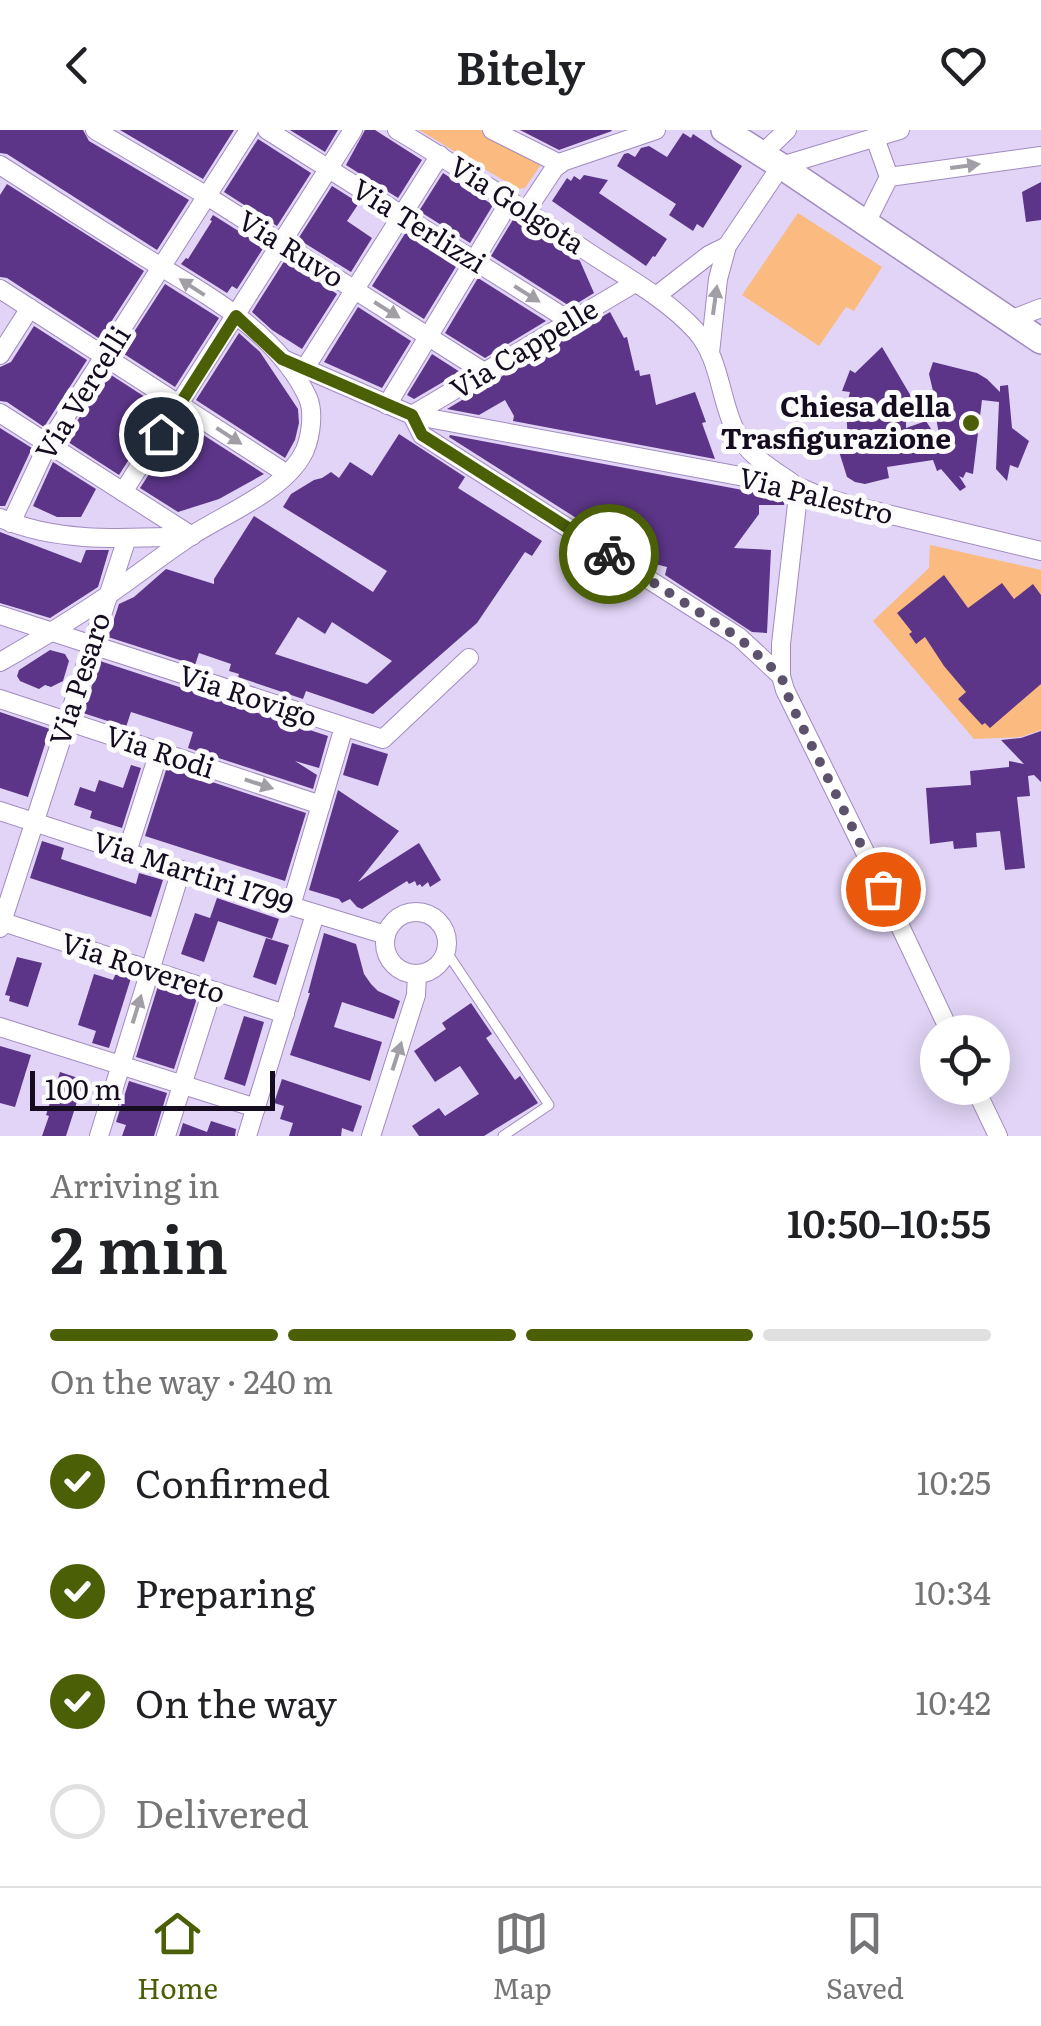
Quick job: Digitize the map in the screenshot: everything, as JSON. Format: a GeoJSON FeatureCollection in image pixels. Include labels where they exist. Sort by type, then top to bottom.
{"type":"FeatureCollection","features":[{"type":"Feature","properties":{"kind":"main road"},"geometry":{"type":"LineString","coordinates":[[724,130],[1041,341]]}},
{"type":"Feature","properties":{"kind":"street","name":"Via Ruvo"},"geometry":{"type":"LineString","coordinates":[[95,130],[207,196],[484,372]]}},
{"type":"Feature","properties":{"kind":"street","name":"Via Vercelli"},"geometry":{"type":"LineString","coordinates":[[5,520],[48,444],[249,130]]}},
{"type":"Feature","properties":{"kind":"street","name":"Via Terlizzi"},"geometry":{"type":"LineString","coordinates":[[267,130],[570,321]]}},
{"type":"Feature","properties":{"kind":"street"},"geometry":{"type":"LineString","coordinates":[[123,492],[353,130]]}},
{"type":"Feature","properties":{"kind":"street","name":"Via Golgota"},"geometry":{"type":"LineString","coordinates":[[397,130],[656,296],[697,333],[710,354]]}},
{"type":"Feature","properties":{"kind":"street"},"geometry":{"type":"LineString","coordinates":[[492,130],[560,164]]}},
{"type":"Feature","properties":{"kind":"street"},"geometry":{"type":"LineString","coordinates":[[387,405],[474,260],[554,169],[656,130]]}},
{"type":"Feature","properties":{"kind":"street"},"geometry":{"type":"LineString","coordinates":[[787,130],[727,246],[718,279],[710,354],[735,430],[747,448],[800,487],[781,644],[781,676],[942,1015]]}},
{"type":"Feature","properties":{"kind":"street"},"geometry":{"type":"LineString","coordinates":[[772,160],[900,130]]}},
{"type":"Feature","properties":{"kind":"street"},"geometry":{"type":"LineString","coordinates":[[866,223],[890,177],[875,138]]}},
{"type":"Feature","properties":{"kind":"street"},"geometry":{"type":"LineString","coordinates":[[293,367],[355,290],[440,155]]}},
{"type":"Feature","properties":{"kind":"street"},"geometry":{"type":"LineString","coordinates":[[890,177],[1041,156]]}},
{"type":"Feature","properties":{"kind":"street"},"geometry":{"type":"LineString","coordinates":[[2,172],[236,316],[293,367],[412,415],[422,435],[739,638],[781,676]]}},
{"type":"Feature","properties":{"kind":"street"},"geometry":{"type":"LineString","coordinates":[[656,296],[727,246]]}},
{"type":"Feature","properties":{"kind":"street","name":"Via Cappelle"},"geometry":{"type":"LineString","coordinates":[[412,415],[635,283]]}},
{"type":"Feature","properties":{"kind":"street"},"geometry":{"type":"LineString","coordinates":[[0,289],[287,474]]}},
{"type":"Feature","properties":{"kind":"street"},"geometry":{"type":"LineString","coordinates":[[0,355],[30,308]]}},
{"type":"Feature","properties":{"kind":"street"},"geometry":{"type":"LineString","coordinates":[[1010,320],[1041,308]]}},
{"type":"Feature","properties":{"kind":"street"},"geometry":{"type":"LineString","coordinates":[[0,662],[261,495],[287,474],[304,454],[310,427],[310,402],[293,367]]}},
{"type":"Feature","properties":{"kind":"street"},"geometry":{"type":"LineString","coordinates":[[0,413],[192,536]]}},
{"type":"Feature","properties":{"kind":"street","name":"Via Palestro"},"geometry":{"type":"LineString","coordinates":[[412,415],[800,487],[854,506],[1041,552]]}},
{"type":"Feature","properties":{"kind":"street"},"geometry":{"type":"LineString","coordinates":[[5,520],[48,532],[100,538],[192,536]]}},
{"type":"Feature","properties":{"kind":"street","name":"Via Pesaro"},"geometry":{"type":"LineString","coordinates":[[1,924],[127,538]]}},
{"type":"Feature","properties":{"kind":"street","name":"Via Rovigo"},"geometry":{"type":"LineString","coordinates":[[0,615],[383,740],[469,658]]}},
{"type":"Feature","properties":{"kind":"street","name":"Via Rodi"},"geometry":{"type":"LineString","coordinates":[[0,698],[320,804]]}},
{"type":"Feature","properties":{"kind":"street"},"geometry":{"type":"LineString","coordinates":[[291,906],[344,727]]}},
{"type":"Feature","properties":{"kind":"street"},"geometry":{"type":"LineString","coordinates":[[127,852],[158,752]]}},
{"type":"Feature","properties":{"kind":"street","name":"Via Martiri 1799"},"geometry":{"type":"LineString","coordinates":[[0,810],[386,935]]}},
{"type":"Feature","properties":{"kind":"street"},"geometry":{"type":"LineString","coordinates":[[100,1136],[181,870]]}},
{"type":"Feature","properties":{"kind":"street"},"geometry":{"type":"LineString","coordinates":[[247,1136],[315,914]]}},
{"type":"Feature","properties":{"kind":"street"},"geometry":{"type":"LineString","coordinates":[[428,915],[444,930],[446,951],[436,967],[418,974],[408,973],[392,962],[386,935],[398,918],[428,915]]}},
{"type":"Feature","properties":{"kind":"street","name":"Via Rovereto"},"geometry":{"type":"LineString","coordinates":[[1,924],[285,1014]]}},
{"type":"Feature","properties":{"kind":"street"},"geometry":{"type":"LineString","coordinates":[[372,1136],[416,995],[418,974]]}},
{"type":"Feature","properties":{"kind":"street"},"geometry":{"type":"LineString","coordinates":[[166,1136],[212,991]]}},
{"type":"Feature","properties":{"kind":"street"},"geometry":{"type":"LineString","coordinates":[[0,1027],[256,1108]]}},
{"type":"Feature","properties":{"kind":"street"},"geometry":{"type":"LineString","coordinates":[[984,1105],[998,1136]]}},
{"type":"Feature","properties":{"kind":"lane"},"geometry":{"type":"LineString","coordinates":[[446,951],[548,1105],[503,1136]]}},
{"type":"Feature","properties":{"kind":"shaded area"},"geometry":{"type":"Polygon","coordinates":[[[419,130],[482,130],[544,160],[525,188],[518,189],[419,130]]]}},
{"type":"Feature","properties":{"kind":"shaded area"},"geometry":{"type":"Polygon","coordinates":[[[798,213],[882,267],[854,311],[846,307],[819,346],[742,295],[798,213]]]}},
{"type":"Feature","properties":{"kind":"shaded area"},"geometry":{"type":"Polygon","coordinates":[[[930,545],[1041,570],[1041,730],[1021,737],[974,739],[873,621],[929,568],[930,545]]]}},
{"type":"Feature","properties":{"kind":"building"},"geometry":{"type":"Polygon","coordinates":[[[0,130],[83,130],[89,141],[189,200],[157,250],[0,153],[0,130]]]}},
{"type":"Feature","properties":{"kind":"building"},"geometry":{"type":"Polygon","coordinates":[[[120,130],[234,130],[203,179],[120,130]]]}},
{"type":"Feature","properties":{"kind":"building"},"geometry":{"type":"Polygon","coordinates":[[[290,130],[338,130],[325,152],[290,130]]]}},
{"type":"Feature","properties":{"kind":"building"},"geometry":{"type":"Polygon","coordinates":[[[365,130],[375,130],[422,160],[398,198],[346,165],[365,130]]]}},
{"type":"Feature","properties":{"kind":"building"},"geometry":{"type":"Polygon","coordinates":[[[520,130],[611,130],[612,131],[559,150],[520,130]]]}},
{"type":"Feature","properties":{"kind":"building"},"geometry":{"type":"Polygon","coordinates":[[[683,133],[691,138],[693,134],[742,166],[703,228],[697,224],[693,231],[669,215],[676,204],[617,166],[624,154],[635,157],[641,148],[649,146],[667,157],[683,133]]]}},
{"type":"Feature","properties":{"kind":"building"},"geometry":{"type":"Polygon","coordinates":[[[258,139],[311,173],[277,226],[224,192],[258,139]]]}},
{"type":"Feature","properties":{"kind":"building"},"geometry":{"type":"Polygon","coordinates":[[[443,173],[493,205],[470,243],[419,211],[443,173]]]}},
{"type":"Feature","properties":{"kind":"building"},"geometry":{"type":"Polygon","coordinates":[[[584,175],[608,180],[599,193],[667,239],[646,266],[552,201],[567,178],[571,181],[574,176],[580,180],[584,175]]]}},
{"type":"Feature","properties":{"kind":"building"},"geometry":{"type":"Polygon","coordinates":[[[1041,182],[1041,220],[1026,222],[1022,192],[1041,182]]]}},
{"type":"Feature","properties":{"kind":"building"},"geometry":{"type":"Polygon","coordinates":[[[7,184],[144,271],[100,339],[0,277],[0,195],[7,184]]]}},
{"type":"Feature","properties":{"kind":"building"},"geometry":{"type":"Polygon","coordinates":[[[332,186],[359,203],[347,221],[372,238],[351,272],[298,239],[332,186]]]}},
{"type":"Feature","properties":{"kind":"building"},"geometry":{"type":"Polygon","coordinates":[[[213,215],[264,247],[237,289],[232,286],[227,293],[181,264],[188,259],[213,215]]]}},
{"type":"Feature","properties":{"kind":"building"},"geometry":{"type":"Polygon","coordinates":[[[514,218],[580,261],[594,293],[571,307],[491,256],[514,218]]]}},
{"type":"Feature","properties":{"kind":"building"},"geometry":{"type":"Polygon","coordinates":[[[406,232],[457,265],[424,319],[372,286],[406,232]]]}},
{"type":"Feature","properties":{"kind":"building"},"geometry":{"type":"Polygon","coordinates":[[[285,260],[337,294],[302,349],[252,312],[285,260]]]}},
{"type":"Feature","properties":{"kind":"building"},"geometry":{"type":"Polygon","coordinates":[[[478,278],[546,321],[485,358],[445,333],[478,278]]]}},
{"type":"Feature","properties":{"kind":"building"},"geometry":{"type":"Polygon","coordinates":[[[165,284],[219,318],[175,387],[121,352],[165,284]]]}},
{"type":"Feature","properties":{"kind":"building"},"geometry":{"type":"Polygon","coordinates":[[[358,307],[411,341],[382,388],[324,362],[358,307]]]}},
{"type":"Feature","properties":{"kind":"building"},"geometry":{"type":"Polygon","coordinates":[[[610,312],[624,338],[627,337],[635,371],[639,370],[640,376],[650,374],[656,405],[695,392],[715,459],[513,421],[505,400],[479,415],[447,409],[610,312]]]}},
{"type":"Feature","properties":{"kind":"building"},"geometry":{"type":"Polygon","coordinates":[[[34,326],[87,360],[44,427],[0,401],[0,367],[11,362],[34,326]]]}},
{"type":"Feature","properties":{"kind":"building"},"geometry":{"type":"Polygon","coordinates":[[[239,333],[260,352],[298,409],[295,440],[285,458],[196,400],[239,333]]]}},
{"type":"Feature","properties":{"kind":"building","name":"Chiesa della Trasfigurazione"},"geometry":{"type":"Polygon","coordinates":[[[882,347],[912,398],[906,406],[906,428],[926,421],[941,445],[929,374],[933,362],[977,373],[1000,392],[1000,386],[1008,385],[1012,428],[1029,441],[1018,468],[1010,465],[1007,481],[996,469],[999,402],[982,400],[973,474],[959,476],[966,487],[960,491],[941,469],[937,471],[933,460],[887,467],[889,478],[865,484],[847,477],[837,445],[848,442],[846,408],[850,392],[842,391],[850,370],[855,373],[882,347]]]}},
{"type":"Feature","properties":{"kind":"building"},"geometry":{"type":"Polygon","coordinates":[[[432,354],[460,372],[414,399],[407,395],[432,354]]]}},
{"type":"Feature","properties":{"kind":"building"},"geometry":{"type":"Polygon","coordinates":[[[108,373],[162,408],[119,475],[65,440],[108,373]]]}},
{"type":"Feature","properties":{"kind":"building"},"geometry":{"type":"Polygon","coordinates":[[[183,422],[264,474],[219,499],[178,512],[140,488],[183,422]]]}},
{"type":"Feature","properties":{"kind":"building"},"geometry":{"type":"Polygon","coordinates":[[[0,428],[32,448],[5,506],[0,506],[0,428]]]}},
{"type":"Feature","properties":{"kind":"building"},"geometry":{"type":"Polygon","coordinates":[[[399,434],[465,477],[458,488],[542,541],[532,556],[525,552],[477,623],[373,714],[306,691],[303,699],[238,677],[239,674],[229,671],[231,664],[199,653],[195,665],[108,637],[119,604],[134,597],[166,569],[214,584],[254,516],[373,592],[387,571],[283,507],[291,494],[314,480],[331,472],[339,478],[350,462],[372,476],[399,434]],[[298,617],[275,654],[367,684],[392,661],[332,622],[325,634],[298,617]]]}},
{"type":"Feature","properties":{"kind":"building"},"geometry":{"type":"Polygon","coordinates":[[[450,435],[785,498],[784,505],[759,505],[759,514],[734,548],[771,550],[767,633],[752,632],[665,575],[667,567],[651,563],[653,553],[629,547],[628,551],[450,435]]]}},
{"type":"Feature","properties":{"kind":"building"},"geometry":{"type":"Polygon","coordinates":[[[53,462],[96,489],[81,517],[57,517],[33,506],[53,462]]]}},
{"type":"Feature","properties":{"kind":"building"},"geometry":{"type":"Polygon","coordinates":[[[0,532],[81,563],[86,550],[109,550],[98,587],[50,618],[0,603],[0,532]]]}},
{"type":"Feature","properties":{"kind":"building"},"geometry":{"type":"Polygon","coordinates":[[[944,575],[968,608],[1002,583],[1014,599],[1033,584],[1041,595],[1041,684],[990,728],[982,725],[958,699],[966,692],[925,637],[916,644],[897,613],[944,575]]]}},
{"type":"Feature","properties":{"kind":"building"},"geometry":{"type":"Polygon","coordinates":[[[50,650],[65,654],[69,661],[63,681],[39,689],[20,681],[19,670],[50,650]]]}},
{"type":"Feature","properties":{"kind":"building"},"geometry":{"type":"Polygon","coordinates":[[[100,661],[328,736],[319,768],[295,761],[317,775],[313,789],[188,748],[193,732],[131,712],[126,727],[83,713],[100,661]]]}},
{"type":"Feature","properties":{"kind":"building"},"geometry":{"type":"Polygon","coordinates":[[[0,712],[50,729],[28,797],[0,788],[0,712]]]}},
{"type":"Feature","properties":{"kind":"building"},"geometry":{"type":"Polygon","coordinates":[[[1041,731],[1041,782],[1034,775],[1028,776],[1030,796],[1017,797],[1025,868],[1005,870],[1000,831],[976,833],[977,847],[954,849],[953,841],[930,844],[926,788],[971,785],[970,771],[1009,767],[1009,761],[1024,764],[1001,740],[1041,731]]]}},
{"type":"Feature","properties":{"kind":"building"},"geometry":{"type":"Polygon","coordinates":[[[352,743],[388,754],[378,786],[343,775],[352,743]]]}},
{"type":"Feature","properties":{"kind":"building"},"geometry":{"type":"Polygon","coordinates":[[[131,765],[141,768],[122,828],[90,818],[92,811],[74,805],[80,787],[95,792],[99,780],[123,788],[131,765]]]}},
{"type":"Feature","properties":{"kind":"building"},"geometry":{"type":"Polygon","coordinates":[[[167,767],[306,813],[285,881],[145,836],[167,767]]]}},
{"type":"Feature","properties":{"kind":"building"},"geometry":{"type":"Polygon","coordinates":[[[338,790],[399,831],[358,882],[419,843],[441,880],[430,887],[428,882],[422,887],[407,881],[362,909],[350,899],[342,903],[309,890],[338,790]]]}},
{"type":"Feature","properties":{"kind":"building"},"geometry":{"type":"Polygon","coordinates":[[[42,841],[64,848],[61,859],[136,884],[139,873],[163,880],[151,917],[30,878],[42,841]]]}},
{"type":"Feature","properties":{"kind":"building"},"geometry":{"type":"Polygon","coordinates":[[[217,898],[279,919],[272,939],[218,921],[204,962],[181,954],[195,913],[210,918],[217,898]]]}},
{"type":"Feature","properties":{"kind":"building"},"geometry":{"type":"Polygon","coordinates":[[[324,933],[356,944],[364,974],[371,984],[400,1001],[394,1019],[342,1002],[334,1027],[382,1042],[370,1081],[290,1055],[324,933]]]}},
{"type":"Feature","properties":{"kind":"building"},"geometry":{"type":"Polygon","coordinates":[[[266,938],[289,945],[276,985],[253,977],[266,938]]]}},
{"type":"Feature","properties":{"kind":"building"},"geometry":{"type":"Polygon","coordinates":[[[17,957],[42,963],[28,1007],[9,1001],[10,996],[5,995],[17,957]]]}},
{"type":"Feature","properties":{"kind":"building"},"geometry":{"type":"Polygon","coordinates":[[[116,973],[131,978],[109,1048],[92,1043],[96,1031],[78,1025],[94,974],[113,980],[116,973]]]}},
{"type":"Feature","properties":{"kind":"building"},"geometry":{"type":"Polygon","coordinates":[[[158,986],[197,998],[174,1069],[136,1057],[158,986]]]}},
{"type":"Feature","properties":{"kind":"building"},"geometry":{"type":"Polygon","coordinates":[[[471,1003],[492,1034],[486,1038],[515,1080],[520,1076],[538,1103],[484,1136],[419,1136],[412,1126],[439,1108],[445,1116],[479,1094],[460,1066],[435,1082],[414,1051],[446,1029],[442,1023],[471,1003]]]}},
{"type":"Feature","properties":{"kind":"building"},"geometry":{"type":"Polygon","coordinates":[[[244,1016],[264,1022],[245,1086],[224,1079],[244,1016]]]}},
{"type":"Feature","properties":{"kind":"building"},"geometry":{"type":"Polygon","coordinates":[[[0,1046],[31,1055],[15,1107],[0,1103],[0,1046]]]}},
{"type":"Feature","properties":{"kind":"building"},"geometry":{"type":"Polygon","coordinates":[[[60,1072],[84,1080],[66,1136],[42,1136],[49,1116],[46,1115],[60,1072]]]}},
{"type":"Feature","properties":{"kind":"building"},"geometry":{"type":"Polygon","coordinates":[[[282,1079],[362,1106],[353,1132],[342,1128],[341,1136],[289,1136],[293,1123],[280,1119],[284,1106],[274,1103],[282,1079]]]}},
{"type":"Feature","properties":{"kind":"building"},"geometry":{"type":"Polygon","coordinates":[[[129,1081],[167,1093],[154,1136],[122,1136],[126,1125],[116,1122],[129,1081]]]}},
{"type":"Feature","properties":{"kind":"building"},"geometry":{"type":"Polygon","coordinates":[[[211,1121],[236,1129],[235,1136],[179,1136],[183,1123],[207,1132],[211,1121]]]}},
{"type":"Feature","properties":{"kind":"way so far"},"geometry":{"type":"LineString","coordinates":[[609,554],[739,638],[781,676],[791,704],[883,889]]}},
{"type":"Feature","properties":{"kind":"place","name":"Chiesa della Trasfigurazione"},"geometry":{"type":"Point","coordinates":[971,423]}},
{"type":"Feature","properties":{"kind":"route"},"geometry":{"type":"LineString","coordinates":[[161,434],[236,316],[282,359],[412,415],[422,435],[609,554]]}}]}
